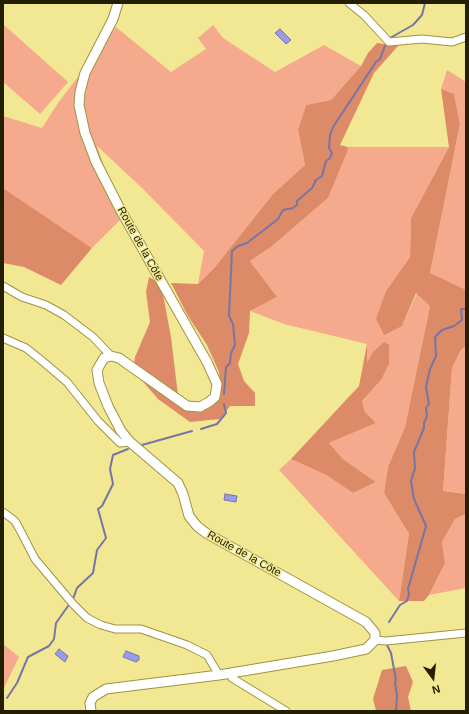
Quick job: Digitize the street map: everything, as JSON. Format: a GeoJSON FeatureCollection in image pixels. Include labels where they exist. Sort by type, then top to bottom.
{"type":"FeatureCollection","features":[{"type":"Feature","properties":{"kind":"street","name":"Route de la Côte"},"geometry":{"type":"LineString","coordinates":[[118,3],[113,19],[85,73],[79,105],[81,120],[94,157],[120,209],[218,384],[214,397],[200,407],[187,406],[119,358],[112,356],[104,358],[99,364],[97,376],[114,419],[130,442],[178,483],[184,494],[189,516],[206,533],[366,622],[375,634],[375,640]]}},
{"type":"Feature","properties":{"kind":"street"},"geometry":{"type":"LineString","coordinates":[[349,3],[364,15],[389,42],[422,39],[452,42],[466,37]]}},
{"type":"Feature","properties":{"kind":"street"},"geometry":{"type":"LineString","coordinates":[[3,286],[22,297],[46,305],[64,315],[92,337],[112,356]]}},
{"type":"Feature","properties":{"kind":"street"},"geometry":{"type":"LineString","coordinates":[[3,338],[26,348],[67,382],[98,421],[120,443],[130,442]]}},
{"type":"Feature","properties":{"kind":"street"},"geometry":{"type":"LineString","coordinates":[[3,512],[14,522],[35,559],[67,598],[87,618],[101,625],[115,629],[141,629],[187,645],[207,655],[219,674]]}},
{"type":"Feature","properties":{"kind":"street"},"geometry":{"type":"LineString","coordinates":[[91,711],[90,703],[93,697],[106,689],[230,673],[361,650],[371,646],[375,640],[466,633]]}},
{"type":"Feature","properties":{"kind":"street"},"geometry":{"type":"LineString","coordinates":[[230,673],[232,678],[286,711]]}},
{"type":"Feature","properties":{"kind":"shaded area"},"geometry":{"type":"Polygon","coordinates":[[[3,24],[68,82],[40,114],[3,82],[3,24]]]}},
{"type":"Feature","properties":{"kind":"shaded area"},"geometry":{"type":"Polygon","coordinates":[[[213,25],[223,38],[275,72],[324,45],[361,66],[331,100],[306,105],[298,130],[305,165],[273,194],[215,267],[198,284],[204,251],[142,188],[97,146],[122,218],[92,248],[3,188],[3,116],[42,128],[58,103],[116,27],[171,72],[206,49],[198,38],[213,25]]]}},
{"type":"Feature","properties":{"kind":"shaded area"},"geometry":{"type":"Polygon","coordinates":[[[377,43],[398,46],[374,73],[340,145],[348,147],[347,152],[328,198],[271,247],[250,261],[277,297],[250,311],[249,333],[238,364],[244,381],[255,393],[255,406],[230,406],[220,419],[190,422],[158,399],[133,370],[135,357],[150,322],[146,292],[149,277],[161,284],[171,337],[179,404],[185,409],[196,412],[215,404],[221,388],[219,372],[207,345],[188,316],[171,283],[198,284],[215,267],[273,194],[305,165],[298,130],[306,105],[331,100],[361,66],[368,53],[377,43]]]}},
{"type":"Feature","properties":{"kind":"shaded area"},"geometry":{"type":"Polygon","coordinates":[[[447,70],[466,82],[466,290],[464,291],[430,273],[460,124],[454,95],[441,89],[447,70]]]}},
{"type":"Feature","properties":{"kind":"shaded area"},"geometry":{"type":"Polygon","coordinates":[[[441,89],[454,94],[460,124],[430,273],[466,290],[466,346],[461,350],[452,368],[443,491],[466,494],[466,514],[455,519],[442,542],[445,563],[429,595],[424,601],[399,601],[409,534],[384,493],[388,467],[405,427],[430,306],[416,293],[402,326],[384,335],[376,319],[386,291],[410,257],[411,218],[449,147],[441,89]]]}},
{"type":"Feature","properties":{"kind":"shaded area"},"geometry":{"type":"Polygon","coordinates":[[[348,147],[449,147],[411,218],[410,257],[386,291],[402,326],[417,293],[430,306],[405,427],[388,467],[384,493],[409,534],[399,601],[279,470],[291,459],[326,475],[353,493],[376,482],[343,459],[329,443],[376,423],[365,412],[362,401],[381,380],[367,364],[367,344],[284,324],[250,311],[277,297],[250,261],[271,247],[328,198],[348,147]]]}},
{"type":"Feature","properties":{"kind":"shaded area"},"geometry":{"type":"Polygon","coordinates":[[[3,188],[92,248],[61,285],[24,267],[3,263],[3,188]]]}},
{"type":"Feature","properties":{"kind":"shaded area"},"geometry":{"type":"Polygon","coordinates":[[[384,342],[389,345],[389,364],[381,380],[362,401],[365,412],[376,423],[329,443],[343,459],[376,482],[353,493],[326,475],[291,459],[359,386],[367,344],[367,363],[373,352],[384,342]]]}},
{"type":"Feature","properties":{"kind":"shaded area"},"geometry":{"type":"Polygon","coordinates":[[[466,346],[466,494],[443,491],[452,368],[461,350],[466,346]]]}},
{"type":"Feature","properties":{"kind":"shaded area"},"geometry":{"type":"Polygon","coordinates":[[[466,514],[466,588],[429,595],[445,563],[442,542],[455,519],[466,514]]]}},
{"type":"Feature","properties":{"kind":"shaded area"},"geometry":{"type":"Polygon","coordinates":[[[3,644],[19,657],[3,690],[3,644]]]}},
{"type":"Feature","properties":{"kind":"shaded area"},"geometry":{"type":"Polygon","coordinates":[[[406,666],[413,682],[408,697],[411,711],[376,711],[373,699],[382,670],[406,666]]]}},
{"type":"Feature","properties":{"kind":"water"},"geometry":{"type":"Polygon","coordinates":[[[280,29],[291,40],[286,44],[275,33],[280,29]]]}},
{"type":"Feature","properties":{"kind":"water"},"geometry":{"type":"Polygon","coordinates":[[[225,494],[237,496],[236,502],[224,500],[225,494]]]}},
{"type":"Feature","properties":{"kind":"water"},"geometry":{"type":"Polygon","coordinates":[[[59,649],[68,656],[65,662],[55,654],[59,649]]]}},
{"type":"Feature","properties":{"kind":"water"},"geometry":{"type":"Polygon","coordinates":[[[126,651],[139,656],[139,660],[136,662],[123,657],[126,651]]]}},
{"type":"Feature","properties":{"kind":"waterway"},"geometry":{"type":"LineString","coordinates":[[390,38],[413,25],[422,15],[425,3]]}},
{"type":"Feature","properties":{"kind":"waterway"},"geometry":{"type":"LineString","coordinates":[[224,394],[226,367],[230,363],[231,353],[235,345],[233,324],[229,316],[232,251],[238,246],[247,243],[278,219],[283,210],[293,208],[297,205],[297,201],[312,188],[316,180],[322,176],[326,161],[330,158],[332,153],[329,148],[330,135],[333,127],[376,62],[380,59],[385,46]]}},
{"type":"Feature","properties":{"kind":"waterway"},"geometry":{"type":"LineString","coordinates":[[389,622],[400,605],[407,601],[409,594],[408,589],[426,526],[414,499],[411,481],[415,468],[414,452],[424,428],[424,423],[427,416],[426,408],[429,404],[426,387],[430,369],[436,356],[435,337],[442,330],[454,326],[462,320],[461,309],[466,309]]}},
{"type":"Feature","properties":{"kind":"waterway"},"geometry":{"type":"LineString","coordinates":[[201,429],[217,424],[226,413],[224,404]]}},
{"type":"Feature","properties":{"kind":"waterway"},"geometry":{"type":"LineString","coordinates":[[142,445],[192,431]]}},
{"type":"Feature","properties":{"kind":"waterway"},"geometry":{"type":"LineString","coordinates":[[7,698],[17,683],[28,657],[49,646],[54,639],[56,623],[73,599],[77,588],[93,573],[97,550],[106,538],[98,509],[102,506],[113,484],[110,469],[113,455],[128,449]]}},
{"type":"Feature","properties":{"kind":"waterway"},"geometry":{"type":"LineString","coordinates":[[386,643],[391,653],[396,680],[396,711]]}}]}
